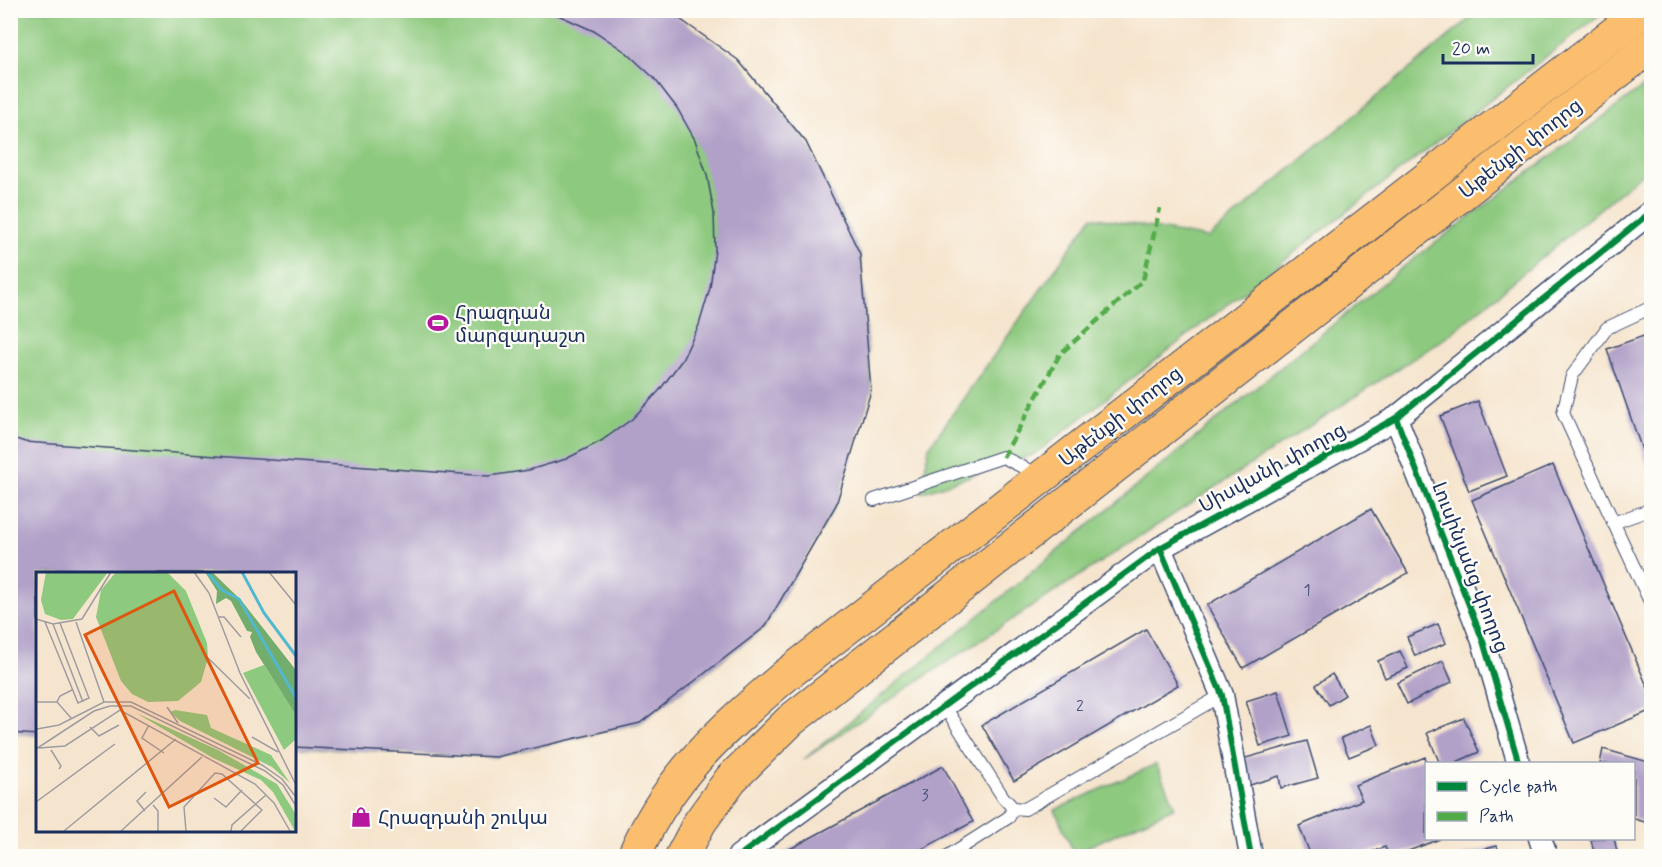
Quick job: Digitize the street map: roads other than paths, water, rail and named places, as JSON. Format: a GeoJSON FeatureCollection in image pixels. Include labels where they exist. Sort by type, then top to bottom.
{"type":"FeatureCollection","features":[{"type":"Feature","properties":{"kind":"main road","name":"Աթենքի փողոց"},"geometry":{"type":"LineString","coordinates":[[634,856],[665,796],[697,756],[733,720],[785,676],[1644,10]]}},
{"type":"Feature","properties":{"kind":"main road","name":"Աթենքի փողոց"},"geometry":{"type":"LineString","coordinates":[[682,856],[700,822],[731,779],[791,720],[1652,45]]}},
{"type":"Feature","properties":{"kind":"street","name":"Սիսվանի փողոց"},"geometry":{"type":"LineString","coordinates":[[739,856],[1160,548],[1396,418],[1652,211]]}},
{"type":"Feature","properties":{"kind":"street","name":"Լուսինյանց փողոց"},"geometry":{"type":"LineString","coordinates":[[1396,418],[1483,641],[1518,762]]}},
{"type":"Feature","properties":{"kind":"street"},"geometry":{"type":"LineString","coordinates":[[1160,548],[1222,695],[1251,856]]}},
{"type":"Feature","properties":{"kind":"street"},"geometry":{"type":"LineString","coordinates":[[1541,840],[1546,856]]}},
{"type":"Feature","properties":{"kind":"lane"},"geometry":{"type":"LineString","coordinates":[[1652,307],[1607,328],[1572,376],[1563,413],[1652,606]]}},
{"type":"Feature","properties":{"kind":"lane"},"geometry":{"type":"LineString","coordinates":[[874,500],[1003,457],[1042,477]]}},
{"type":"Feature","properties":{"kind":"lane"},"geometry":{"type":"LineString","coordinates":[[1613,523],[1652,509]]}},
{"type":"Feature","properties":{"kind":"lane"},"geometry":{"type":"LineString","coordinates":[[945,707],[1003,796],[1013,808],[1024,809],[1222,695]]}},
{"type":"Feature","properties":{"kind":"lane"},"geometry":{"type":"LineString","coordinates":[[948,856],[1009,817],[1013,808]]}},
{"type":"Feature","properties":{"kind":"place","name":"Հրազդան մարզադաշտ"},"geometry":{"type":"Point","coordinates":[438,323]}},
{"type":"Feature","properties":{"kind":"place","name":"Հրազդանի շուկա"},"geometry":{"type":"Point","coordinates":[361,817]}}]}
